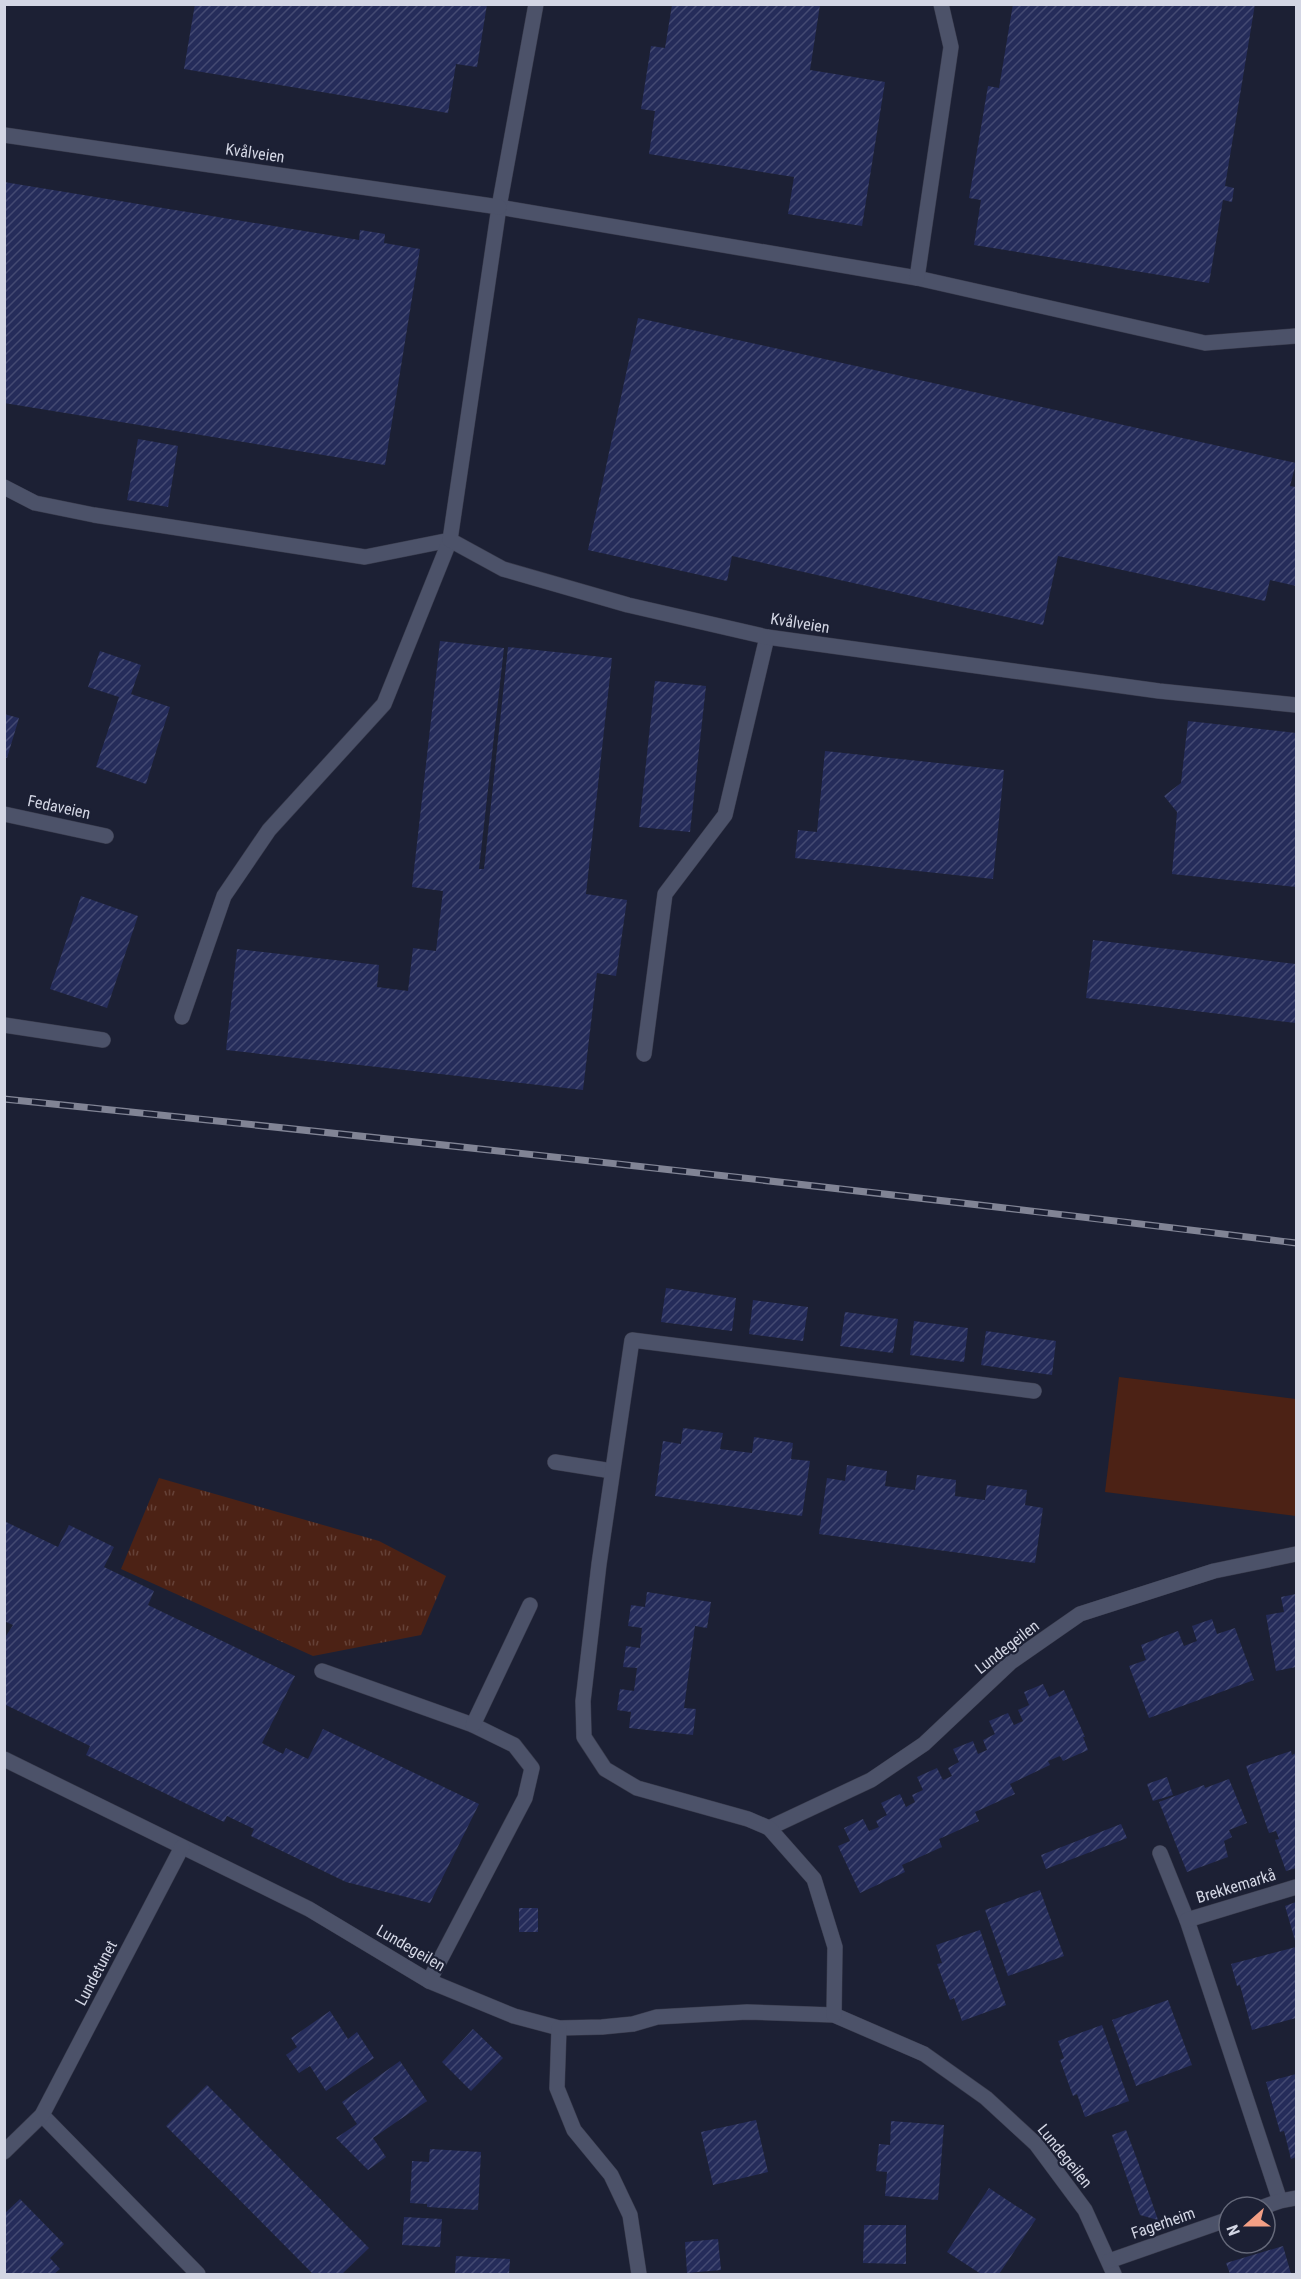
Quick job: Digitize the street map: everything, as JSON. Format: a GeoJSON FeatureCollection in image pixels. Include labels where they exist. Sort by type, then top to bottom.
{"type":"FeatureCollection","features":[{"type":"Feature","properties":{"kind":"street"},"geometry":{"type":"LineString","coordinates":[[182,1017],[224,896],[269,830],[384,704],[450,540],[500,207],[536,4]]}},
{"type":"Feature","properties":{"kind":"street"},"geometry":{"type":"LineString","coordinates":[[917,278],[951,47],[941,4]]}},
{"type":"Feature","properties":{"kind":"street","name":"Kvålveien"},"geometry":{"type":"LineString","coordinates":[[4,135],[500,207],[917,278],[1205,343],[1296,336]]}},
{"type":"Feature","properties":{"kind":"street"},"geometry":{"type":"LineString","coordinates":[[4,487],[35,503],[94,515],[365,557],[450,540]]}},
{"type":"Feature","properties":{"kind":"street","name":"Kvålveien"},"geometry":{"type":"LineString","coordinates":[[450,540],[503,569],[628,605],[767,637],[1159,691],[1296,705]]}},
{"type":"Feature","properties":{"kind":"street"},"geometry":{"type":"LineString","coordinates":[[644,1054],[665,894],[725,815],[767,637]]}},
{"type":"Feature","properties":{"kind":"street","name":"Fedaveien"},"geometry":{"type":"LineString","coordinates":[[4,814],[106,836]]}},
{"type":"Feature","properties":{"kind":"street"},"geometry":{"type":"LineString","coordinates":[[4,1025],[103,1040]]}},
{"type":"Feature","properties":{"kind":"street"},"geometry":{"type":"LineString","coordinates":[[834,2015],[835,1947],[814,1878],[769,1828],[748,1819],[637,1788],[605,1769],[584,1737],[583,1701],[612,1471],[632,1340],[1034,1391]]}},
{"type":"Feature","properties":{"kind":"street"},"geometry":{"type":"LineString","coordinates":[[555,1462],[612,1471]]}},
{"type":"Feature","properties":{"kind":"street","name":"Lundegeilen"},"geometry":{"type":"LineString","coordinates":[[769,1828],[871,1780],[924,1744],[1011,1662],[1080,1614],[1214,1571],[1296,1554]]}},
{"type":"Feature","properties":{"kind":"street"},"geometry":{"type":"LineString","coordinates":[[473,1725],[530,1605]]}},
{"type":"Feature","properties":{"kind":"street"},"geometry":{"type":"LineString","coordinates":[[322,1671],[473,1725],[514,1745],[532,1768],[525,1798],[429,1981]]}},
{"type":"Feature","properties":{"kind":"street","name":"Lundegeilen"},"geometry":{"type":"LineString","coordinates":[[4,1759],[309,1908],[429,1981],[514,2016],[560,2028],[602,2027],[633,2024],[657,2018],[747,2012],[834,2015],[924,2054],[986,2098],[1036,2144],[1085,2210],[1112,2268]]}},
{"type":"Feature","properties":{"kind":"street","name":"Lundetunet"},"geometry":{"type":"LineString","coordinates":[[4,2152],[42,2115],[182,1847]]}},
{"type":"Feature","properties":{"kind":"street"},"geometry":{"type":"LineString","coordinates":[[1160,1853],[1187,1920],[1280,2201]]}},
{"type":"Feature","properties":{"kind":"street","name":"Brekkemarkå"},"geometry":{"type":"LineString","coordinates":[[1187,1920],[1296,1887]]}},
{"type":"Feature","properties":{"kind":"street"},"geometry":{"type":"LineString","coordinates":[[560,2028],[557,2088],[574,2130],[611,2175],[630,2215],[639,2274]]}},
{"type":"Feature","properties":{"kind":"street"},"geometry":{"type":"LineString","coordinates":[[42,2115],[198,2274]]}},
{"type":"Feature","properties":{"kind":"street"},"geometry":{"type":"LineString","coordinates":[[1277,2202],[1296,2198]]}},
{"type":"Feature","properties":{"kind":"street","name":"Fagerheim"},"geometry":{"type":"LineString","coordinates":[[1112,2268],[1217,2224]]}},
{"type":"Feature","properties":{"kind":"green space"},"geometry":{"type":"Polygon","coordinates":[[[1119,1377],[1296,1399],[1296,1516],[1105,1492],[1119,1377]]]}},
{"type":"Feature","properties":{"kind":"green space"},"geometry":{"type":"Polygon","coordinates":[[[159,1478],[379,1541],[446,1576],[421,1635],[313,1656],[121,1569],[159,1478]]]}},
{"type":"Feature","properties":{"kind":"building"},"geometry":{"type":"Polygon","coordinates":[[[195,4],[487,4],[477,67],[456,64],[448,113],[184,69],[195,4]]]}},
{"type":"Feature","properties":{"kind":"building"},"geometry":{"type":"Polygon","coordinates":[[[1013,4],[1255,4],[1225,186],[1234,188],[1232,202],[1223,200],[1209,283],[974,245],[981,200],[969,198],[988,86],[999,88],[1013,4]]]}},
{"type":"Feature","properties":{"kind":"building"},"geometry":{"type":"Polygon","coordinates":[[[672,5],[820,5],[810,70],[885,82],[862,226],[788,214],[794,177],[649,154],[655,111],[641,109],[651,46],[665,48],[672,5]]]}},
{"type":"Feature","properties":{"kind":"building"},"geometry":{"type":"Polygon","coordinates":[[[4,182],[359,240],[360,230],[385,234],[384,243],[420,249],[385,465],[4,403],[4,182]]]}},
{"type":"Feature","properties":{"kind":"building"},"geometry":{"type":"Polygon","coordinates":[[[638,318],[1296,463],[1290,486],[1296,487],[1296,586],[1270,580],[1265,601],[1058,556],[1043,625],[732,556],[727,581],[588,550],[638,318]]]}},
{"type":"Feature","properties":{"kind":"building"},"geometry":{"type":"Polygon","coordinates":[[[138,439],[178,446],[168,507],[127,500],[138,439]]]}},
{"type":"Feature","properties":{"kind":"building"},"geometry":{"type":"Polygon","coordinates":[[[440,641],[504,648],[479,869],[484,869],[508,647],[612,658],[586,894],[627,900],[616,976],[597,973],[583,1090],[226,1050],[237,949],[379,965],[377,987],[408,991],[413,948],[436,951],[443,891],[412,887],[440,641]]]}},
{"type":"Feature","properties":{"kind":"building"},"geometry":{"type":"Polygon","coordinates":[[[100,651],[141,665],[131,694],[170,707],[146,784],[96,767],[119,697],[88,687],[100,651]]]}},
{"type":"Feature","properties":{"kind":"building"},"geometry":{"type":"Polygon","coordinates":[[[655,681],[706,686],[690,832],[639,827],[655,681]]]}},
{"type":"Feature","properties":{"kind":"building"},"geometry":{"type":"Polygon","coordinates":[[[4,714],[19,718],[7,758],[4,757],[4,714]]]}},
{"type":"Feature","properties":{"kind":"building"},"geometry":{"type":"Polygon","coordinates":[[[1188,721],[1296,733],[1296,887],[1172,874],[1177,812],[1164,796],[1181,783],[1188,721]]]}},
{"type":"Feature","properties":{"kind":"building"},"geometry":{"type":"Polygon","coordinates":[[[825,751],[1004,770],[993,879],[795,858],[798,830],[817,832],[825,751]]]}},
{"type":"Feature","properties":{"kind":"building"},"geometry":{"type":"Polygon","coordinates":[[[81,896],[138,916],[107,1008],[50,989],[81,896]]]}},
{"type":"Feature","properties":{"kind":"building"},"geometry":{"type":"Polygon","coordinates":[[[1093,940],[1296,964],[1296,1023],[1086,998],[1093,940]]]}},
{"type":"Feature","properties":{"kind":"building"},"geometry":{"type":"Polygon","coordinates":[[[666,1288],[736,1298],[732,1331],[661,1322],[666,1288]]]}},
{"type":"Feature","properties":{"kind":"building"},"geometry":{"type":"Polygon","coordinates":[[[753,1300],[808,1307],[803,1341],[749,1334],[753,1300]]]}},
{"type":"Feature","properties":{"kind":"building"},"geometry":{"type":"Polygon","coordinates":[[[845,1312],[898,1319],[893,1353],[840,1346],[845,1312]]]}},
{"type":"Feature","properties":{"kind":"building"},"geometry":{"type":"Polygon","coordinates":[[[914,1321],[968,1328],[964,1362],[910,1355],[914,1321]]]}},
{"type":"Feature","properties":{"kind":"building"},"geometry":{"type":"Polygon","coordinates":[[[986,1331],[1056,1341],[1052,1375],[981,1365],[986,1331]]]}},
{"type":"Feature","properties":{"kind":"building"},"geometry":{"type":"Polygon","coordinates":[[[683,1428],[723,1433],[720,1449],[752,1453],[754,1437],[793,1443],[791,1459],[810,1461],[802,1516],[655,1496],[663,1441],[681,1444],[683,1428]]]}},
{"type":"Feature","properties":{"kind":"building"},"geometry":{"type":"Polygon","coordinates":[[[847,1465],[887,1471],[885,1486],[915,1490],[917,1475],[956,1480],[955,1496],[985,1500],[987,1485],[1027,1490],[1025,1505],[1043,1508],[1035,1563],[819,1534],[827,1478],[845,1481],[847,1465]]]}},
{"type":"Feature","properties":{"kind":"building"},"geometry":{"type":"Polygon","coordinates":[[[4,1521],[58,1547],[69,1525],[114,1547],[104,1567],[154,1591],[148,1605],[295,1676],[262,1743],[283,1754],[286,1748],[308,1759],[323,1729],[479,1804],[430,1903],[346,1882],[251,1836],[254,1829],[227,1816],[224,1822],[86,1755],[90,1746],[4,1704],[4,1639],[13,1625],[4,1621],[4,1521]]]}},
{"type":"Feature","properties":{"kind":"building"},"geometry":{"type":"Polygon","coordinates":[[[647,1592],[711,1602],[707,1628],[695,1626],[684,1708],[696,1709],[693,1735],[629,1728],[631,1712],[617,1710],[620,1689],[634,1691],[637,1668],[623,1667],[626,1646],[640,1648],[642,1628],[628,1626],[631,1605],[645,1607],[647,1592]]]}},
{"type":"Feature","properties":{"kind":"building"},"geometry":{"type":"Polygon","coordinates":[[[1296,1594],[1296,1667],[1276,1671],[1266,1615],[1284,1612],[1281,1597],[1296,1594]]]}},
{"type":"Feature","properties":{"kind":"building"},"geometry":{"type":"Polygon","coordinates":[[[1212,1619],[1217,1634],[1235,1628],[1254,1680],[1149,1718],[1129,1666],[1146,1660],[1141,1645],[1178,1631],[1184,1646],[1197,1641],[1192,1626],[1212,1619]]]}},
{"type":"Feature","properties":{"kind":"building"},"geometry":{"type":"Polygon","coordinates":[[[1043,1684],[1049,1697],[1064,1690],[1085,1737],[1083,1737],[1088,1750],[1063,1761],[1060,1756],[1048,1761],[1050,1765],[1010,1784],[1015,1794],[975,1812],[979,1821],[939,1839],[942,1847],[902,1865],[905,1872],[860,1893],[838,1846],[850,1841],[844,1828],[863,1819],[869,1831],[879,1827],[876,1821],[887,1815],[881,1803],[900,1794],[906,1807],[915,1802],[912,1795],[923,1790],[917,1777],[937,1768],[943,1780],[952,1776],[948,1768],[959,1762],[953,1749],[973,1741],[978,1754],[987,1750],[983,1740],[995,1734],[989,1721],[1008,1713],[1014,1725],[1023,1721],[1018,1710],[1029,1705],[1024,1692],[1043,1684]]]}},
{"type":"Feature","properties":{"kind":"building"},"geometry":{"type":"Polygon","coordinates":[[[1291,1751],[1292,1755],[1296,1753],[1296,1868],[1286,1871],[1275,1840],[1279,1839],[1276,1831],[1269,1833],[1246,1766],[1291,1751]]]}},
{"type":"Feature","properties":{"kind":"building"},"geometry":{"type":"Polygon","coordinates":[[[1167,1777],[1173,1795],[1153,1801],[1147,1784],[1167,1777]]]}},
{"type":"Feature","properties":{"kind":"building"},"geometry":{"type":"Polygon","coordinates":[[[1229,1779],[1247,1823],[1229,1830],[1232,1837],[1224,1841],[1228,1857],[1187,1872],[1159,1802],[1204,1785],[1205,1788],[1229,1779]]]}},
{"type":"Feature","properties":{"kind":"building"},"geometry":{"type":"Polygon","coordinates":[[[1121,1824],[1127,1838],[1046,1869],[1041,1855],[1121,1824]]]}},
{"type":"Feature","properties":{"kind":"building"},"geometry":{"type":"Polygon","coordinates":[[[1040,1890],[1064,1956],[1008,1976],[985,1910],[1040,1890]]]}},
{"type":"Feature","properties":{"kind":"building"},"geometry":{"type":"Polygon","coordinates":[[[1296,1902],[1296,1944],[1285,1906],[1296,1902]]]}},
{"type":"Feature","properties":{"kind":"building"},"geometry":{"type":"Polygon","coordinates":[[[519,1908],[538,1908],[538,1932],[519,1932],[519,1908]]]}},
{"type":"Feature","properties":{"kind":"building"},"geometry":{"type":"Polygon","coordinates":[[[980,1930],[1006,2005],[962,2021],[954,1998],[950,2000],[937,1964],[942,1963],[936,1945],[980,1930]]]}},
{"type":"Feature","properties":{"kind":"building"},"geometry":{"type":"Polygon","coordinates":[[[1296,1947],[1296,2018],[1252,2030],[1240,1985],[1237,1986],[1231,1964],[1296,1947]]]}},
{"type":"Feature","properties":{"kind":"building"},"geometry":{"type":"Polygon","coordinates":[[[1168,2000],[1192,2065],[1136,2086],[1112,2020],[1168,2000]]]}},
{"type":"Feature","properties":{"kind":"building"},"geometry":{"type":"Polygon","coordinates":[[[330,2011],[348,2039],[357,2032],[374,2058],[326,2091],[310,2066],[299,2073],[286,2055],[297,2047],[291,2038],[330,2011]]]}},
{"type":"Feature","properties":{"kind":"building"},"geometry":{"type":"Polygon","coordinates":[[[1102,2025],[1129,2101],[1085,2117],[1077,2094],[1073,2096],[1060,2060],[1064,2058],[1058,2041],[1102,2025]]]}},
{"type":"Feature","properties":{"kind":"building"},"geometry":{"type":"Polygon","coordinates":[[[473,2029],[503,2058],[471,2091],[442,2062],[473,2029]]]}},
{"type":"Feature","properties":{"kind":"building"},"geometry":{"type":"Polygon","coordinates":[[[400,2061],[427,2101],[373,2138],[386,2157],[368,2170],[336,2138],[357,2124],[342,2102],[400,2061]]]}},
{"type":"Feature","properties":{"kind":"building"},"geometry":{"type":"Polygon","coordinates":[[[1296,2074],[1296,2157],[1291,2159],[1284,2131],[1280,2132],[1266,2082],[1296,2074]]]}},
{"type":"Feature","properties":{"kind":"building"},"geometry":{"type":"Polygon","coordinates":[[[207,2085],[369,2248],[342,2274],[313,2274],[166,2126],[207,2085]]]}},
{"type":"Feature","properties":{"kind":"building"},"geometry":{"type":"Polygon","coordinates":[[[756,2120],[768,2172],[713,2185],[701,2132],[756,2120]]]}},
{"type":"Feature","properties":{"kind":"building"},"geometry":{"type":"Polygon","coordinates":[[[891,2121],[944,2125],[938,2200],[885,2196],[887,2172],[876,2171],[879,2144],[890,2145],[891,2121]]]}},
{"type":"Feature","properties":{"kind":"building"},"geometry":{"type":"Polygon","coordinates":[[[1126,2130],[1158,2220],[1140,2215],[1112,2135],[1126,2130]]]}},
{"type":"Feature","properties":{"kind":"building"},"geometry":{"type":"Polygon","coordinates":[[[430,2149],[481,2152],[478,2210],[427,2207],[427,2204],[410,2203],[412,2161],[429,2162],[430,2149]]]}},
{"type":"Feature","properties":{"kind":"building"},"geometry":{"type":"Polygon","coordinates":[[[989,2188],[1036,2219],[999,2274],[981,2274],[947,2252],[989,2188]]]}},
{"type":"Feature","properties":{"kind":"building"},"geometry":{"type":"Polygon","coordinates":[[[20,2199],[64,2244],[50,2258],[60,2269],[54,2274],[4,2274],[4,2214],[20,2199]]]}},
{"type":"Feature","properties":{"kind":"building"},"geometry":{"type":"Polygon","coordinates":[[[404,2217],[442,2219],[440,2247],[402,2245],[404,2217]]]}},
{"type":"Feature","properties":{"kind":"building"},"geometry":{"type":"Polygon","coordinates":[[[864,2225],[906,2225],[906,2264],[863,2263],[864,2225]]]}},
{"type":"Feature","properties":{"kind":"building"},"geometry":{"type":"Polygon","coordinates":[[[718,2239],[721,2270],[687,2273],[685,2242],[718,2239]]]}},
{"type":"Feature","properties":{"kind":"building"},"geometry":{"type":"Polygon","coordinates":[[[1283,2246],[1291,2274],[1230,2274],[1226,2263],[1253,2255],[1277,2255],[1277,2248],[1283,2246]]]}},
{"type":"Feature","properties":{"kind":"building"},"geometry":{"type":"Polygon","coordinates":[[[456,2256],[510,2259],[509,2274],[455,2274],[456,2256]]]}},
{"type":"Feature","properties":{"kind":"railway"},"geometry":{"type":"LineString","coordinates":[[4,1099],[651,1168],[1296,1243]]}}]}
